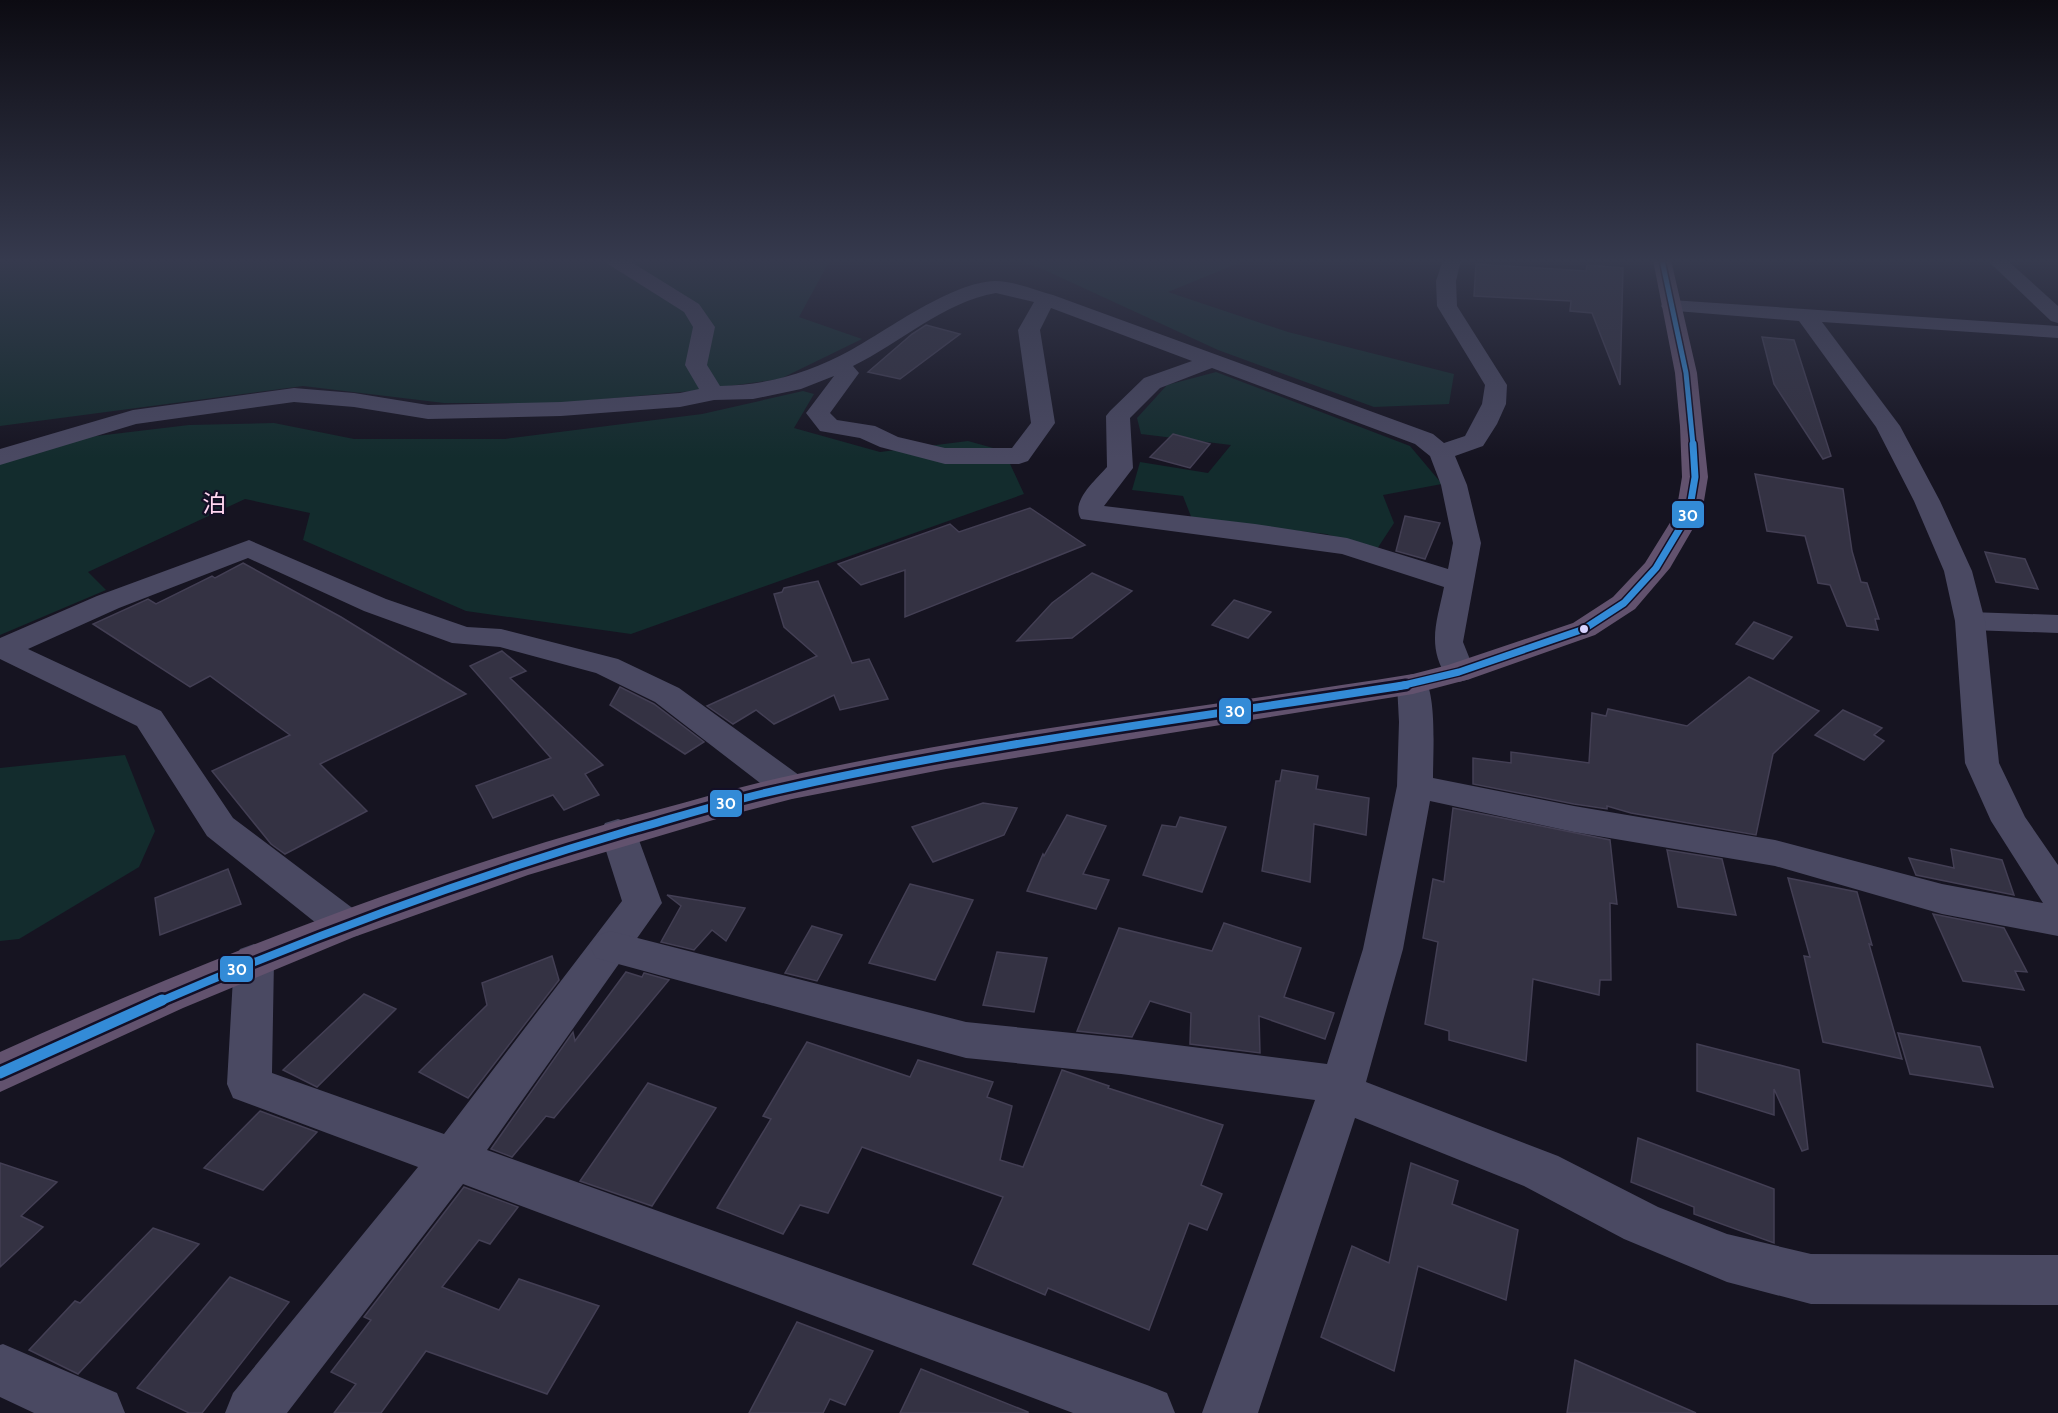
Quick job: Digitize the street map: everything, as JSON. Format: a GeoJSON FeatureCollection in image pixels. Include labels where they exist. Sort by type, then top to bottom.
{"type":"FeatureCollection","features":[{"type":"Feature","properties":{"kind":"highway"},"geometry":{"type":"LineString","coordinates":[[0,1072],[254,960],[345,924],[487,872],[618,832],[790,788],[924,762],[1413,684],[1459,672],[1584,629],[1624,603],[1656,568],[1689,513],[1695,477],[1692,426],[1686,373],[1675,326]]}},
{"type":"Feature","properties":{"kind":"street"},"geometry":{"type":"LineString","coordinates":[[703,326],[696,364],[700,375],[714,393]]}},
{"type":"Feature","properties":{"kind":"street"},"geometry":{"type":"LineString","coordinates":[[0,457],[133,417],[294,395],[354,400],[428,412],[561,409],[680,400],[714,393],[753,392],[793,384],[838,365],[909,326]]}},
{"type":"Feature","properties":{"kind":"street"},"geometry":{"type":"LineString","coordinates":[[838,365],[848,373],[818,412],[829,426],[866,430],[890,442],[945,456],[1019,456],[1043,423],[1029,330],[1031,326]]}},
{"type":"Feature","properties":{"kind":"street"},"geometry":{"type":"LineString","coordinates":[[1118,326],[1424,440],[1441,453],[1454,485],[1467,543],[1448,642],[1459,672]]}},
{"type":"Feature","properties":{"kind":"street"},"geometry":{"type":"LineString","coordinates":[[1441,453],[1474,441],[1494,404],[1496,385],[1459,326]]}},
{"type":"Feature","properties":{"kind":"street"},"geometry":{"type":"LineString","coordinates":[[1814,326],[1893,435],[1928,501],[1958,571],[1970,621],[1982,763],[2009,821],[2058,895]]}},
{"type":"Feature","properties":{"kind":"street"},"geometry":{"type":"LineString","coordinates":[[1973,326],[2058,332]]}},
{"type":"Feature","properties":{"kind":"street"},"geometry":{"type":"LineString","coordinates":[[1211,361],[1152,383],[1118,416],[1120,468],[1091,504],[1090,513],[1255,532],[1347,546],[1461,583]]}},
{"type":"Feature","properties":{"kind":"street"},"geometry":{"type":"LineString","coordinates":[[2,647],[108,602],[249,548],[375,605],[463,636],[501,638],[608,666],[667,695],[790,788]]}},
{"type":"Feature","properties":{"kind":"street"},"geometry":{"type":"LineString","coordinates":[[1970,621],[2058,624]]}},
{"type":"Feature","properties":{"kind":"street"},"geometry":{"type":"LineString","coordinates":[[2,647],[149,719],[220,827],[345,924]]}},
{"type":"Feature","properties":{"kind":"street"},"geometry":{"type":"LineString","coordinates":[[1230,1413],[1341,1092],[1383,949],[1415,786],[1416,722],[1413,684]]}},
{"type":"Feature","properties":{"kind":"street"},"geometry":{"type":"LineString","coordinates":[[1415,786],[1574,819],[1775,853],[1942,899],[2058,921]]}},
{"type":"Feature","properties":{"kind":"street"},"geometry":{"type":"LineString","coordinates":[[253,1413],[454,1158],[642,903],[618,832]]}},
{"type":"Feature","properties":{"kind":"street"},"geometry":{"type":"LineString","coordinates":[[610,946],[966,1041],[1120,1056],[1323,1082],[1341,1092],[1541,1171],[1641,1223],[1727,1258],[1811,1280],[2058,1280]]}},
{"type":"Feature","properties":{"kind":"street"},"geometry":{"type":"LineString","coordinates":[[254,960],[249,1084],[1147,1413]]}},
{"type":"Feature","properties":{"kind":"street"},"geometry":{"type":"LineString","coordinates":[[1,1371],[97,1413]]}},
{"type":"Feature","properties":{"kind":"green space"},"geometry":{"type":"Polygon","coordinates":[[[0,326],[825,326],[862,339],[780,379],[692,391],[561,403],[444,403],[303,386],[0,426],[0,326]]]}},
{"type":"Feature","properties":{"kind":"green space"},"geometry":{"type":"Polygon","coordinates":[[[1166,326],[1270,326],[1454,374],[1449,404],[1374,407],[1218,350],[1166,326]]]}},
{"type":"Feature","properties":{"kind":"green space"},"geometry":{"type":"Polygon","coordinates":[[[1216,372],[1410,446],[1442,484],[1383,495],[1394,523],[1377,549],[1326,534],[1192,519],[1183,496],[1132,490],[1140,462],[1208,473],[1231,445],[1141,434],[1137,418],[1167,385],[1216,372]]]}},
{"type":"Feature","properties":{"kind":"green space"},"geometry":{"type":"Polygon","coordinates":[[[803,391],[814,394],[794,428],[880,452],[968,441],[1004,451],[1024,494],[631,634],[466,611],[303,540],[310,513],[245,499],[88,572],[106,590],[0,635],[0,464],[88,437],[189,425],[274,423],[354,439],[505,439],[702,414],[803,391]]]}},
{"type":"Feature","properties":{"kind":"green space"},"geometry":{"type":"Polygon","coordinates":[[[125,755],[155,831],[139,867],[19,939],[0,941],[0,768],[125,755]]]}},
{"type":"Feature","properties":{"kind":"building"},"geometry":{"type":"Polygon","coordinates":[[[925,326],[930,326],[960,334],[900,379],[868,372],[925,326]]]}},
{"type":"Feature","properties":{"kind":"building"},"geometry":{"type":"Polygon","coordinates":[[[1597,326],[1622,326],[1620,385],[1597,326]]]}},
{"type":"Feature","properties":{"kind":"building"},"geometry":{"type":"Polygon","coordinates":[[[1762,337],[1794,340],[1831,456],[1823,459],[1774,384],[1762,337]]]}},
{"type":"Feature","properties":{"kind":"building"},"geometry":{"type":"Polygon","coordinates":[[[1173,434],[1210,444],[1190,468],[1150,457],[1173,434]]]}},
{"type":"Feature","properties":{"kind":"building"},"geometry":{"type":"Polygon","coordinates":[[[1755,474],[1843,489],[1852,551],[1861,582],[1867,583],[1879,619],[1875,619],[1878,630],[1847,626],[1830,585],[1818,583],[1805,536],[1767,531],[1755,474]]]}},
{"type":"Feature","properties":{"kind":"building"},"geometry":{"type":"Polygon","coordinates":[[[1030,508],[1085,545],[905,617],[905,570],[861,585],[838,564],[950,524],[959,532],[1030,508]]]}},
{"type":"Feature","properties":{"kind":"building"},"geometry":{"type":"Polygon","coordinates":[[[1405,516],[1440,523],[1425,559],[1396,551],[1405,516]]]}},
{"type":"Feature","properties":{"kind":"building"},"geometry":{"type":"Polygon","coordinates":[[[1985,552],[2025,559],[2038,589],[1996,582],[1985,552]]]}},
{"type":"Feature","properties":{"kind":"building"},"geometry":{"type":"Polygon","coordinates":[[[243,563],[341,617],[466,694],[320,764],[367,811],[285,854],[271,844],[212,771],[290,735],[210,676],[190,687],[93,624],[148,599],[156,604],[243,563]]]}},
{"type":"Feature","properties":{"kind":"building"},"geometry":{"type":"Polygon","coordinates":[[[1092,573],[1132,591],[1072,638],[1017,641],[1052,603],[1092,573]]]}},
{"type":"Feature","properties":{"kind":"building"},"geometry":{"type":"Polygon","coordinates":[[[818,581],[852,663],[869,659],[888,699],[840,710],[834,695],[774,724],[756,710],[733,724],[707,706],[817,656],[784,627],[774,594],[782,592],[784,588],[818,581]]]}},
{"type":"Feature","properties":{"kind":"building"},"geometry":{"type":"Polygon","coordinates":[[[1234,600],[1271,612],[1248,638],[1212,625],[1234,600]]]}},
{"type":"Feature","properties":{"kind":"building"},"geometry":{"type":"Polygon","coordinates":[[[1754,622],[1792,637],[1773,659],[1736,644],[1754,622]]]}},
{"type":"Feature","properties":{"kind":"building"},"geometry":{"type":"Polygon","coordinates":[[[502,651],[526,671],[510,678],[603,765],[585,774],[599,795],[564,810],[553,795],[493,818],[476,786],[551,758],[470,666],[502,651]]]}},
{"type":"Feature","properties":{"kind":"building"},"geometry":{"type":"Polygon","coordinates":[[[1749,677],[1819,711],[1773,754],[1756,835],[1631,813],[1607,806],[1607,809],[1574,804],[1473,784],[1473,758],[1511,763],[1511,752],[1589,763],[1592,713],[1606,716],[1608,709],[1687,726],[1749,677]]]}},
{"type":"Feature","properties":{"kind":"building"},"geometry":{"type":"Polygon","coordinates":[[[620,687],[654,704],[704,742],[685,754],[610,705],[620,687]]]}},
{"type":"Feature","properties":{"kind":"building"},"geometry":{"type":"Polygon","coordinates":[[[1843,710],[1882,728],[1874,735],[1884,741],[1864,760],[1815,735],[1843,710]]]}},
{"type":"Feature","properties":{"kind":"building"},"geometry":{"type":"Polygon","coordinates":[[[1282,770],[1318,776],[1316,789],[1369,798],[1366,835],[1314,824],[1310,882],[1262,871],[1276,781],[1280,781],[1282,770]]]}},
{"type":"Feature","properties":{"kind":"building"},"geometry":{"type":"Polygon","coordinates":[[[983,803],[1017,808],[1004,835],[933,862],[912,827],[983,803]]]}},
{"type":"Feature","properties":{"kind":"building"},"geometry":{"type":"Polygon","coordinates":[[[1453,808],[1610,840],[1617,904],[1610,903],[1611,980],[1600,980],[1599,995],[1533,979],[1526,1061],[1449,1040],[1449,1031],[1425,1024],[1438,942],[1423,938],[1433,879],[1444,882],[1453,808]]]}},
{"type":"Feature","properties":{"kind":"building"},"geometry":{"type":"Polygon","coordinates":[[[1067,815],[1106,826],[1083,874],[1109,880],[1096,909],[1027,891],[1043,854],[1044,856],[1067,815]]]}},
{"type":"Feature","properties":{"kind":"building"},"geometry":{"type":"Polygon","coordinates":[[[1180,817],[1226,827],[1202,892],[1143,875],[1162,825],[1176,827],[1180,817]]]}},
{"type":"Feature","properties":{"kind":"building"},"geometry":{"type":"Polygon","coordinates":[[[1951,849],[2002,860],[2014,895],[1916,875],[1909,858],[1954,868],[1951,849]]]}},
{"type":"Feature","properties":{"kind":"building"},"geometry":{"type":"Polygon","coordinates":[[[1667,850],[1722,859],[1736,915],[1678,907],[1667,850]]]}},
{"type":"Feature","properties":{"kind":"building"},"geometry":{"type":"Polygon","coordinates":[[[228,869],[241,904],[160,935],[155,898],[228,869]]]}},
{"type":"Feature","properties":{"kind":"building"},"geometry":{"type":"Polygon","coordinates":[[[1788,878],[1857,892],[1872,945],[1869,944],[1902,1059],[1823,1042],[1804,956],[1810,957],[1788,878]]]}},
{"type":"Feature","properties":{"kind":"building"},"geometry":{"type":"Polygon","coordinates":[[[910,884],[973,900],[935,980],[869,963],[910,884]]]}},
{"type":"Feature","properties":{"kind":"building"},"geometry":{"type":"Polygon","coordinates":[[[667,895],[745,908],[726,941],[712,930],[694,950],[661,942],[681,906],[667,895]]]}},
{"type":"Feature","properties":{"kind":"building"},"geometry":{"type":"Polygon","coordinates":[[[1933,914],[2004,928],[2027,972],[2015,971],[2024,990],[1963,981],[1933,914]]]}},
{"type":"Feature","properties":{"kind":"building"},"geometry":{"type":"Polygon","coordinates":[[[1224,923],[1301,948],[1284,997],[1334,1013],[1325,1039],[1259,1016],[1260,1053],[1190,1044],[1191,1013],[1150,1001],[1132,1037],[1077,1031],[1119,928],[1212,951],[1224,923]]]}},
{"type":"Feature","properties":{"kind":"building"},"geometry":{"type":"Polygon","coordinates":[[[812,926],[842,935],[817,981],[785,973],[812,926]]]}},
{"type":"Feature","properties":{"kind":"building"},"geometry":{"type":"Polygon","coordinates":[[[997,952],[1047,958],[1034,1012],[983,1005],[997,952]]]}},
{"type":"Feature","properties":{"kind":"building"},"geometry":{"type":"Polygon","coordinates":[[[552,956],[559,980],[468,1098],[419,1072],[487,1005],[482,983],[552,956]]]}},
{"type":"Feature","properties":{"kind":"building"},"geometry":{"type":"Polygon","coordinates":[[[626,972],[642,977],[644,973],[669,980],[554,1118],[546,1116],[512,1157],[491,1149],[573,1032],[575,1041],[626,972]]]}},
{"type":"Feature","properties":{"kind":"building"},"geometry":{"type":"Polygon","coordinates":[[[364,994],[396,1009],[317,1087],[283,1070],[364,994]]]}},
{"type":"Feature","properties":{"kind":"building"},"geometry":{"type":"Polygon","coordinates":[[[1898,1033],[1980,1047],[1993,1087],[1910,1074],[1898,1033]]]}},
{"type":"Feature","properties":{"kind":"building"},"geometry":{"type":"Polygon","coordinates":[[[807,1042],[910,1077],[918,1060],[993,1082],[987,1097],[1012,1106],[1000,1160],[1023,1167],[1062,1070],[1109,1086],[1108,1088],[1223,1125],[1201,1185],[1222,1194],[1207,1230],[1189,1223],[1149,1330],[1048,1288],[1045,1295],[973,1264],[1003,1197],[862,1147],[828,1213],[800,1205],[783,1234],[717,1208],[771,1119],[763,1116],[807,1042]]]}},
{"type":"Feature","properties":{"kind":"building"},"geometry":{"type":"Polygon","coordinates":[[[1697,1044],[1799,1070],[1808,1149],[1802,1151],[1774,1089],[1774,1115],[1697,1091],[1697,1044]]]}},
{"type":"Feature","properties":{"kind":"building"},"geometry":{"type":"Polygon","coordinates":[[[648,1083],[716,1108],[652,1206],[580,1181],[648,1083]]]}},
{"type":"Feature","properties":{"kind":"building"},"geometry":{"type":"Polygon","coordinates":[[[260,1111],[317,1132],[263,1190],[204,1168],[260,1111]]]}},
{"type":"Feature","properties":{"kind":"building"},"geometry":{"type":"Polygon","coordinates":[[[1638,1138],[1774,1189],[1774,1243],[1694,1214],[1694,1207],[1631,1182],[1638,1138]]]}},
{"type":"Feature","properties":{"kind":"building"},"geometry":{"type":"Polygon","coordinates":[[[0,1163],[57,1182],[21,1216],[43,1227],[0,1267],[0,1163]]]}},
{"type":"Feature","properties":{"kind":"building"},"geometry":{"type":"Polygon","coordinates":[[[1411,1163],[1458,1181],[1452,1204],[1518,1230],[1506,1300],[1418,1266],[1394,1371],[1321,1337],[1352,1246],[1389,1263],[1411,1163]]]}},
{"type":"Feature","properties":{"kind":"building"},"geometry":{"type":"Polygon","coordinates":[[[464,1187],[518,1207],[490,1244],[479,1240],[442,1287],[499,1310],[519,1279],[599,1306],[547,1394],[426,1351],[381,1413],[334,1413],[356,1384],[331,1372],[371,1320],[364,1317],[464,1187]]]}},
{"type":"Feature","properties":{"kind":"building"},"geometry":{"type":"Polygon","coordinates":[[[153,1228],[199,1244],[78,1374],[29,1350],[75,1301],[80,1303],[153,1228]]]}},
{"type":"Feature","properties":{"kind":"building"},"geometry":{"type":"Polygon","coordinates":[[[230,1277],[289,1302],[202,1413],[189,1413],[137,1388],[230,1277]]]}},
{"type":"Feature","properties":{"kind":"building"},"geometry":{"type":"Polygon","coordinates":[[[797,1322],[873,1351],[845,1405],[830,1399],[823,1413],[749,1413],[797,1322]]]}},
{"type":"Feature","properties":{"kind":"building"},"geometry":{"type":"Polygon","coordinates":[[[1575,1360],[1696,1413],[1567,1413],[1575,1360]]]}},
{"type":"Feature","properties":{"kind":"building"},"geometry":{"type":"Polygon","coordinates":[[[921,1369],[1028,1412],[1028,1413],[900,1413],[921,1369]]]}},
{"type":"Feature","properties":{"kind":"transit line","name":"30"},"geometry":{"type":"LineString","coordinates":[[0,1073],[162,1000],[326,933],[493,873],[706,809],[857,773],[1015,744],[1413,684],[1459,672],[1584,629],[1624,603],[1656,568],[1689,513],[1695,477],[1692,426],[1686,373],[1676,326]]}},
{"type":"Feature","properties":{"kind":"district","name":"泊"},"geometry":{"type":"Point","coordinates":[214,503]}}]}
